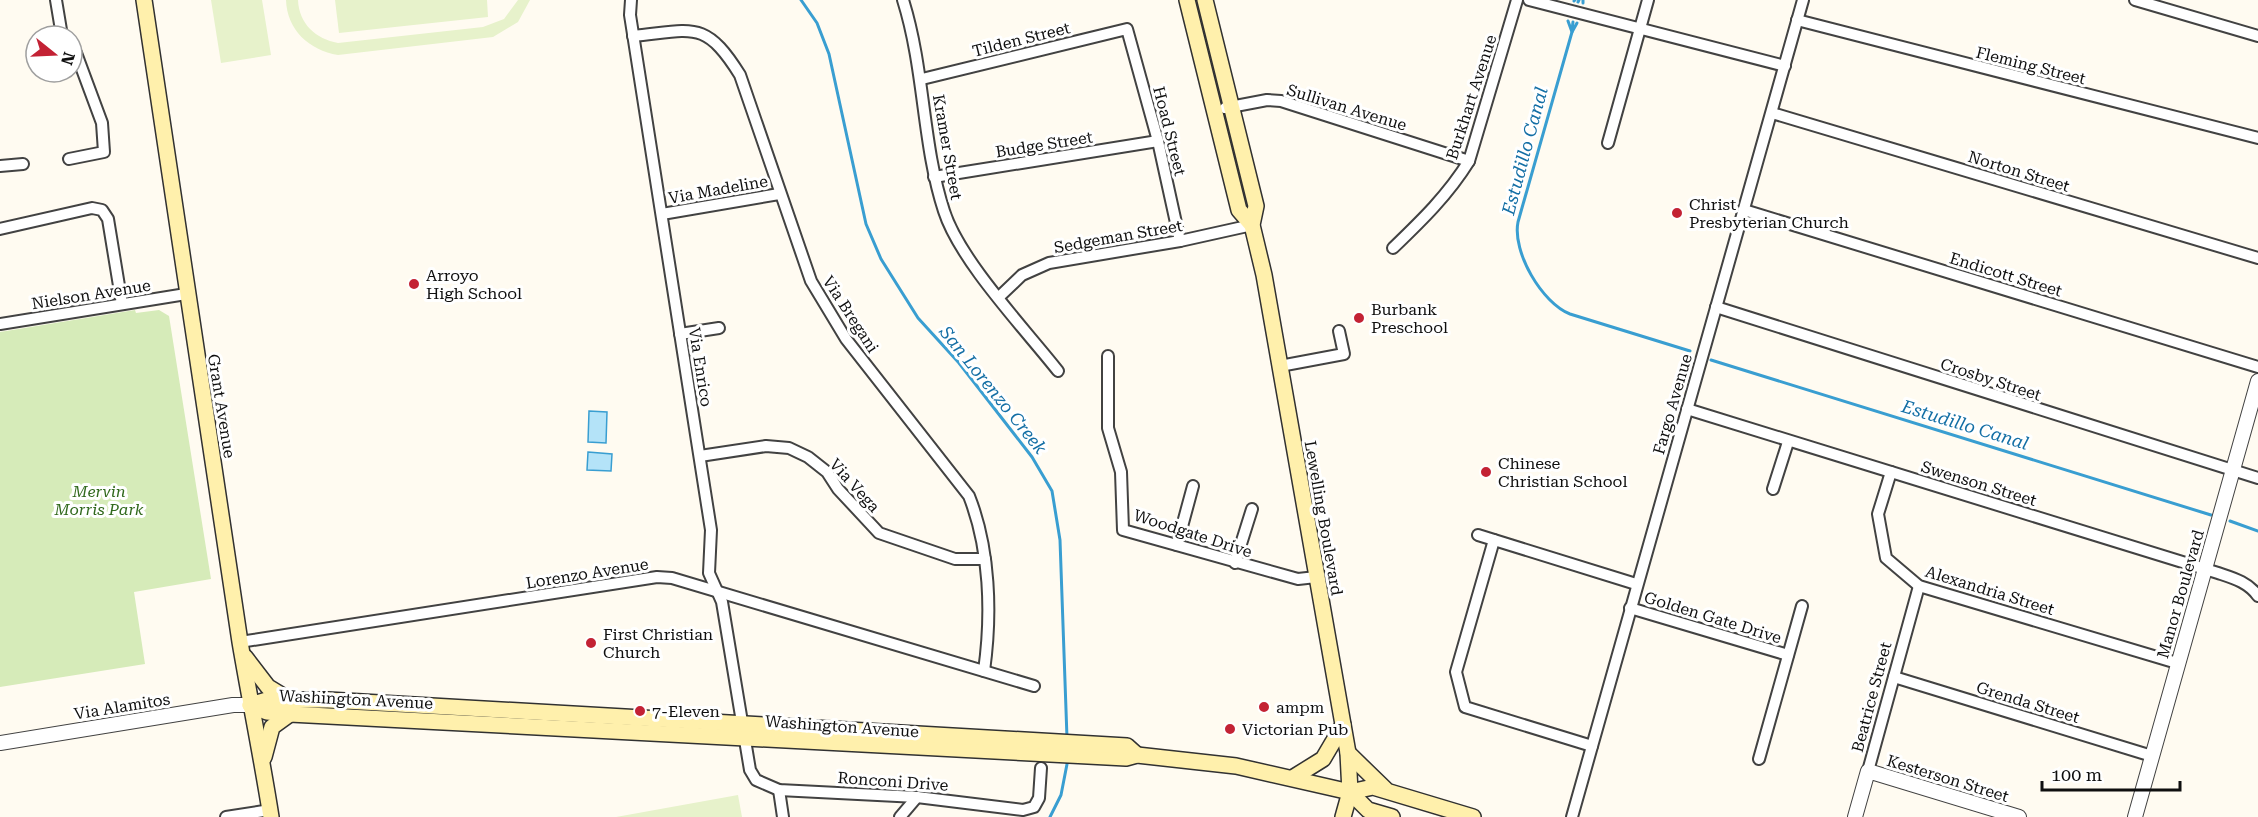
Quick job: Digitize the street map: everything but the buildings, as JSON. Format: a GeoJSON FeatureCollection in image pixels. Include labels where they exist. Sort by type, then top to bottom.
{"type":"FeatureCollection","features":[{"type":"Feature","properties":{"kind":"main road","name":"Grant Avenue"},"geometry":{"type":"LineString","coordinates":[[144,0],[240,646],[250,705],[263,760],[271,814]]}},
{"type":"Feature","properties":{"kind":"main road","name":"Lewelling Boulevard"},"geometry":{"type":"LineString","coordinates":[[1187,0],[1239,210],[1252,225]]}},
{"type":"Feature","properties":{"kind":"main road","name":"Lewelling Boulevard"},"geometry":{"type":"LineString","coordinates":[[1205,0],[1256,206],[1252,225],[1280,366],[1348,753],[1350,792],[1343,817]]}},
{"type":"Feature","properties":{"kind":"main road"},"geometry":{"type":"LineString","coordinates":[[240,646],[267,687],[291,707],[272,728],[263,760]]}},
{"type":"Feature","properties":{"kind":"main road","name":"Washington Avenue"},"geometry":{"type":"LineString","coordinates":[[250,705],[267,712],[291,707],[1084,750],[1127,746],[1137,755],[1236,766],[1294,777],[1350,792],[1373,787],[1473,817]]}},
{"type":"Feature","properties":{"kind":"main road"},"geometry":{"type":"LineString","coordinates":[[1294,777],[1323,759],[1343,725]]}},
{"type":"Feature","properties":{"kind":"main road"},"geometry":{"type":"LineString","coordinates":[[1348,753],[1390,792]]}},
{"type":"Feature","properties":{"kind":"main road","name":"Washington Avenue"},"geometry":{"type":"LineString","coordinates":[[1350,792],[1368,810],[1392,817]]}},
{"type":"Feature","properties":{"kind":"street"},"geometry":{"type":"LineString","coordinates":[[56,0],[60,24]]}},
{"type":"Feature","properties":{"kind":"street","name":"Via Enrico"},"geometry":{"type":"LineString","coordinates":[[631,0],[630,15],[633,36],[711,530],[709,573],[722,602],[743,730]]}},
{"type":"Feature","properties":{"kind":"street","name":"Kramer Street"},"geometry":{"type":"LineString","coordinates":[[903,0],[922,79],[934,177],[944,214],[965,253],[1058,371]]}},
{"type":"Feature","properties":{"kind":"street","name":"Burkhart Avenue"},"geometry":{"type":"LineString","coordinates":[[1392,248],[1426,217],[1456,183],[1469,161],[1517,0]]}},
{"type":"Feature","properties":{"kind":"street"},"geometry":{"type":"LineString","coordinates":[[1529,0],[1785,66]]}},
{"type":"Feature","properties":{"kind":"street"},"geometry":{"type":"LineString","coordinates":[[1608,143],[1648,0]]}},
{"type":"Feature","properties":{"kind":"street","name":"Fargo Avenue"},"geometry":{"type":"LineString","coordinates":[[1572,817],[1636,584],[1803,0]]}},
{"type":"Feature","properties":{"kind":"street"},"geometry":{"type":"LineString","coordinates":[[2135,0],[2258,36]]}},
{"type":"Feature","properties":{"kind":"street","name":"Fleming Street"},"geometry":{"type":"LineString","coordinates":[[1797,20],[2258,138]]}},
{"type":"Feature","properties":{"kind":"street","name":"Tilden Street"},"geometry":{"type":"LineString","coordinates":[[922,79],[1127,29]]}},
{"type":"Feature","properties":{"kind":"street","name":"Hoad Street"},"geometry":{"type":"LineString","coordinates":[[1127,29],[1158,141],[1180,241]]}},
{"type":"Feature","properties":{"kind":"street","name":"Via Bregani"},"geometry":{"type":"LineString","coordinates":[[633,36],[688,30],[711,36],[740,75],[779,194],[811,281],[846,339],[969,496],[981,525],[985,559],[988,644],[984,671]]}},
{"type":"Feature","properties":{"kind":"street"},"geometry":{"type":"LineString","coordinates":[[69,159],[104,152],[102,123],[84,75]]}},
{"type":"Feature","properties":{"kind":"street","name":"Sullivan Avenue"},"geometry":{"type":"LineString","coordinates":[[1214,111],[1267,99],[1281,101],[1469,161]]}},
{"type":"Feature","properties":{"kind":"street","name":"Norton Street"},"geometry":{"type":"LineString","coordinates":[[1772,113],[2258,258]]}},
{"type":"Feature","properties":{"kind":"street","name":"Budge Street"},"geometry":{"type":"LineString","coordinates":[[934,177],[1158,141]]}},
{"type":"Feature","properties":{"kind":"street"},"geometry":{"type":"LineString","coordinates":[[0,166],[23,164]]}},
{"type":"Feature","properties":{"kind":"street","name":"Via Madeline"},"geometry":{"type":"LineString","coordinates":[[662,214],[779,194]]}},
{"type":"Feature","properties":{"kind":"street"},"geometry":{"type":"LineString","coordinates":[[0,229],[92,208],[102,210],[108,219],[122,304]]}},
{"type":"Feature","properties":{"kind":"street","name":"Endicott Street"},"geometry":{"type":"LineString","coordinates":[[1744,210],[2258,367]]}},
{"type":"Feature","properties":{"kind":"street","name":"Sedgeman Street"},"geometry":{"type":"LineString","coordinates":[[999,297],[1022,275],[1049,263],[1180,241],[1252,225]]}},
{"type":"Feature","properties":{"kind":"street","name":"Nielson Avenue"},"geometry":{"type":"LineString","coordinates":[[0,324],[186,294]]}},
{"type":"Feature","properties":{"kind":"street","name":"Crosby Street"},"geometry":{"type":"LineString","coordinates":[[1716,307],[2258,478]]}},
{"type":"Feature","properties":{"kind":"street"},"geometry":{"type":"LineString","coordinates":[[680,334],[719,328]]}},
{"type":"Feature","properties":{"kind":"street"},"geometry":{"type":"LineString","coordinates":[[1280,366],[1344,354],[1339,331]]}},
{"type":"Feature","properties":{"kind":"street","name":"Woodgate Drive"},"geometry":{"type":"LineString","coordinates":[[1108,356],[1108,428],[1121,472],[1123,530],[1298,579],[1316,577]]}},
{"type":"Feature","properties":{"kind":"street","name":"Manor Boulevard"},"geometry":{"type":"LineString","coordinates":[[2135,817],[2258,381]]}},
{"type":"Feature","properties":{"kind":"street","name":"Swenson Street"},"geometry":{"type":"LineString","coordinates":[[1687,409],[2204,569],[2239,581],[2252,588],[2258,596]]}},
{"type":"Feature","properties":{"kind":"street"},"geometry":{"type":"LineString","coordinates":[[1773,489],[1788,441]]}},
{"type":"Feature","properties":{"kind":"street","name":"Via Vega"},"geometry":{"type":"LineString","coordinates":[[700,456],[766,446],[789,448],[808,457],[827,472],[838,489],[879,533],[955,559],[985,559]]}},
{"type":"Feature","properties":{"kind":"street","name":"Alexandria Street"},"geometry":{"type":"LineString","coordinates":[[1891,472],[1878,514],[1886,558],[1918,586],[2177,663]]}},
{"type":"Feature","properties":{"kind":"street"},"geometry":{"type":"LineString","coordinates":[[1177,545],[1193,486]]}},
{"type":"Feature","properties":{"kind":"street"},"geometry":{"type":"LineString","coordinates":[[1235,563],[1252,509]]}},
{"type":"Feature","properties":{"kind":"street"},"geometry":{"type":"LineString","coordinates":[[1478,535],[1636,584]]}},
{"type":"Feature","properties":{"kind":"street"},"geometry":{"type":"LineString","coordinates":[[1494,540],[1456,672],[1465,707],[1592,746]]}},
{"type":"Feature","properties":{"kind":"street","name":"Lorenzo Avenue"},"geometry":{"type":"LineString","coordinates":[[240,646],[657,577],[672,578],[715,590],[1034,686]]}},
{"type":"Feature","properties":{"kind":"street","name":"Beatrice Street"},"geometry":{"type":"LineString","coordinates":[[1855,817],[1918,586]]}},
{"type":"Feature","properties":{"kind":"street"},"geometry":{"type":"LineString","coordinates":[[1759,759],[1803,606]]}},
{"type":"Feature","properties":{"kind":"street","name":"Golden Gate Drive"},"geometry":{"type":"LineString","coordinates":[[1630,608],[1788,655]]}},
{"type":"Feature","properties":{"kind":"street","name":"Grenda Street"},"geometry":{"type":"LineString","coordinates":[[1894,677],[2152,756]]}},
{"type":"Feature","properties":{"kind":"street","name":"Via Alamitos"},"geometry":{"type":"LineString","coordinates":[[0,743],[233,705],[250,705]]}},
{"type":"Feature","properties":{"kind":"street","name":"Ronconi Drive"},"geometry":{"type":"LineString","coordinates":[[743,730],[750,770],[755,779],[779,790],[917,796],[1010,810],[1034,807],[1039,798],[1041,768]]}},
{"type":"Feature","properties":{"kind":"street","name":"Kesterson Street"},"geometry":{"type":"LineString","coordinates":[[1868,771],[2019,817]]}},
{"type":"Feature","properties":{"kind":"street"},"geometry":{"type":"LineString","coordinates":[[779,790],[783,817]]}},
{"type":"Feature","properties":{"kind":"street"},"geometry":{"type":"LineString","coordinates":[[900,817],[917,796]]}},
{"type":"Feature","properties":{"kind":"street"},"geometry":{"type":"LineString","coordinates":[[991,817],[994,813],[993,806]]}},
{"type":"Feature","properties":{"kind":"street"},"geometry":{"type":"LineString","coordinates":[[226,817],[271,814]]}},
{"type":"Feature","properties":{"kind":"green space"},"geometry":{"type":"Polygon","coordinates":[[[211,0],[262,0],[271,55],[221,63],[211,0]]]}},
{"type":"Feature","properties":{"kind":"green space"},"geometry":{"type":"Polygon","coordinates":[[[286,0],[298,0],[299,9],[310,29],[323,38],[338,43],[483,27],[504,19],[518,0],[530,0],[518,22],[493,37],[338,55],[318,49],[302,37],[290,21],[286,0]]]}},
{"type":"Feature","properties":{"kind":"green space"},"geometry":{"type":"Polygon","coordinates":[[[335,0],[487,0],[488,17],[339,33],[335,0]]]}},
{"type":"Feature","properties":{"kind":"green space","name":"Mervin Morris Park"},"geometry":{"type":"Polygon","coordinates":[[[135,310],[136,313],[159,310],[169,316],[211,579],[134,592],[145,664],[0,687],[0,332],[135,310]]]}},
{"type":"Feature","properties":{"kind":"green space"},"geometry":{"type":"Polygon","coordinates":[[[738,795],[742,817],[616,817],[738,795]]]}},
{"type":"Feature","properties":{"kind":"water"},"geometry":{"type":"Polygon","coordinates":[[[589,411],[607,412],[606,443],[588,442],[589,411]]]}},
{"type":"Feature","properties":{"kind":"water"},"geometry":{"type":"Polygon","coordinates":[[[588,452],[612,454],[611,471],[587,470],[588,452]]]}},
{"type":"Feature","properties":{"kind":"waterway","name":"San Lorenzo Creek"},"geometry":{"type":"LineString","coordinates":[[801,0],[817,23],[829,54],[866,224],[881,259],[918,318],[959,363],[1032,457],[1052,491],[1060,540],[1067,738]]}},
{"type":"Feature","properties":{"kind":"waterway","name":"Estudillo Canal"},"geometry":{"type":"LineString","coordinates":[[1568,21],[1572,32],[1518,222],[1517,234],[1524,261],[1531,275],[1549,299],[1570,314],[1690,351]]}},
{"type":"Feature","properties":{"kind":"waterway","name":"Estudillo Canal"},"geometry":{"type":"LineString","coordinates":[[1572,30],[1573,22]]}},
{"type":"Feature","properties":{"kind":"waterway","name":"Estudillo Canal"},"geometry":{"type":"LineString","coordinates":[[1572,32],[1577,23]]}},
{"type":"Feature","properties":{"kind":"waterway","name":"Estudillo Canal"},"geometry":{"type":"LineString","coordinates":[[1711,360],[2211,515]]}},
{"type":"Feature","properties":{"kind":"waterway","name":"Estudillo Canal"},"geometry":{"type":"LineString","coordinates":[[2230,521],[2258,531]]}},
{"type":"Feature","properties":{"kind":"waterway","name":"San Lorenzo Creek"},"geometry":{"type":"LineString","coordinates":[[1050,817],[1061,795],[1068,759]]}},
{"type":"Feature","properties":{"kind":"place","name":"Christ Presbyterian Church"},"geometry":{"type":"Point","coordinates":[1677,213]}},
{"type":"Feature","properties":{"kind":"place","name":"Arroyo High School"},"geometry":{"type":"Point","coordinates":[414,284]}},
{"type":"Feature","properties":{"kind":"place","name":"Burbank Preschool"},"geometry":{"type":"Point","coordinates":[1359,318]}},
{"type":"Feature","properties":{"kind":"place","name":"Chinese Christian School"},"geometry":{"type":"Point","coordinates":[1486,472]}},
{"type":"Feature","properties":{"kind":"place","name":"First Christian Church"},"geometry":{"type":"Point","coordinates":[591,643]}},
{"type":"Feature","properties":{"kind":"place","name":"ampm"},"geometry":{"type":"Point","coordinates":[1264,707]}},
{"type":"Feature","properties":{"kind":"place","name":"7-Eleven"},"geometry":{"type":"Point","coordinates":[640,711]}},
{"type":"Feature","properties":{"kind":"place","name":"Victorian Pub"},"geometry":{"type":"Point","coordinates":[1230,729]}}]}
